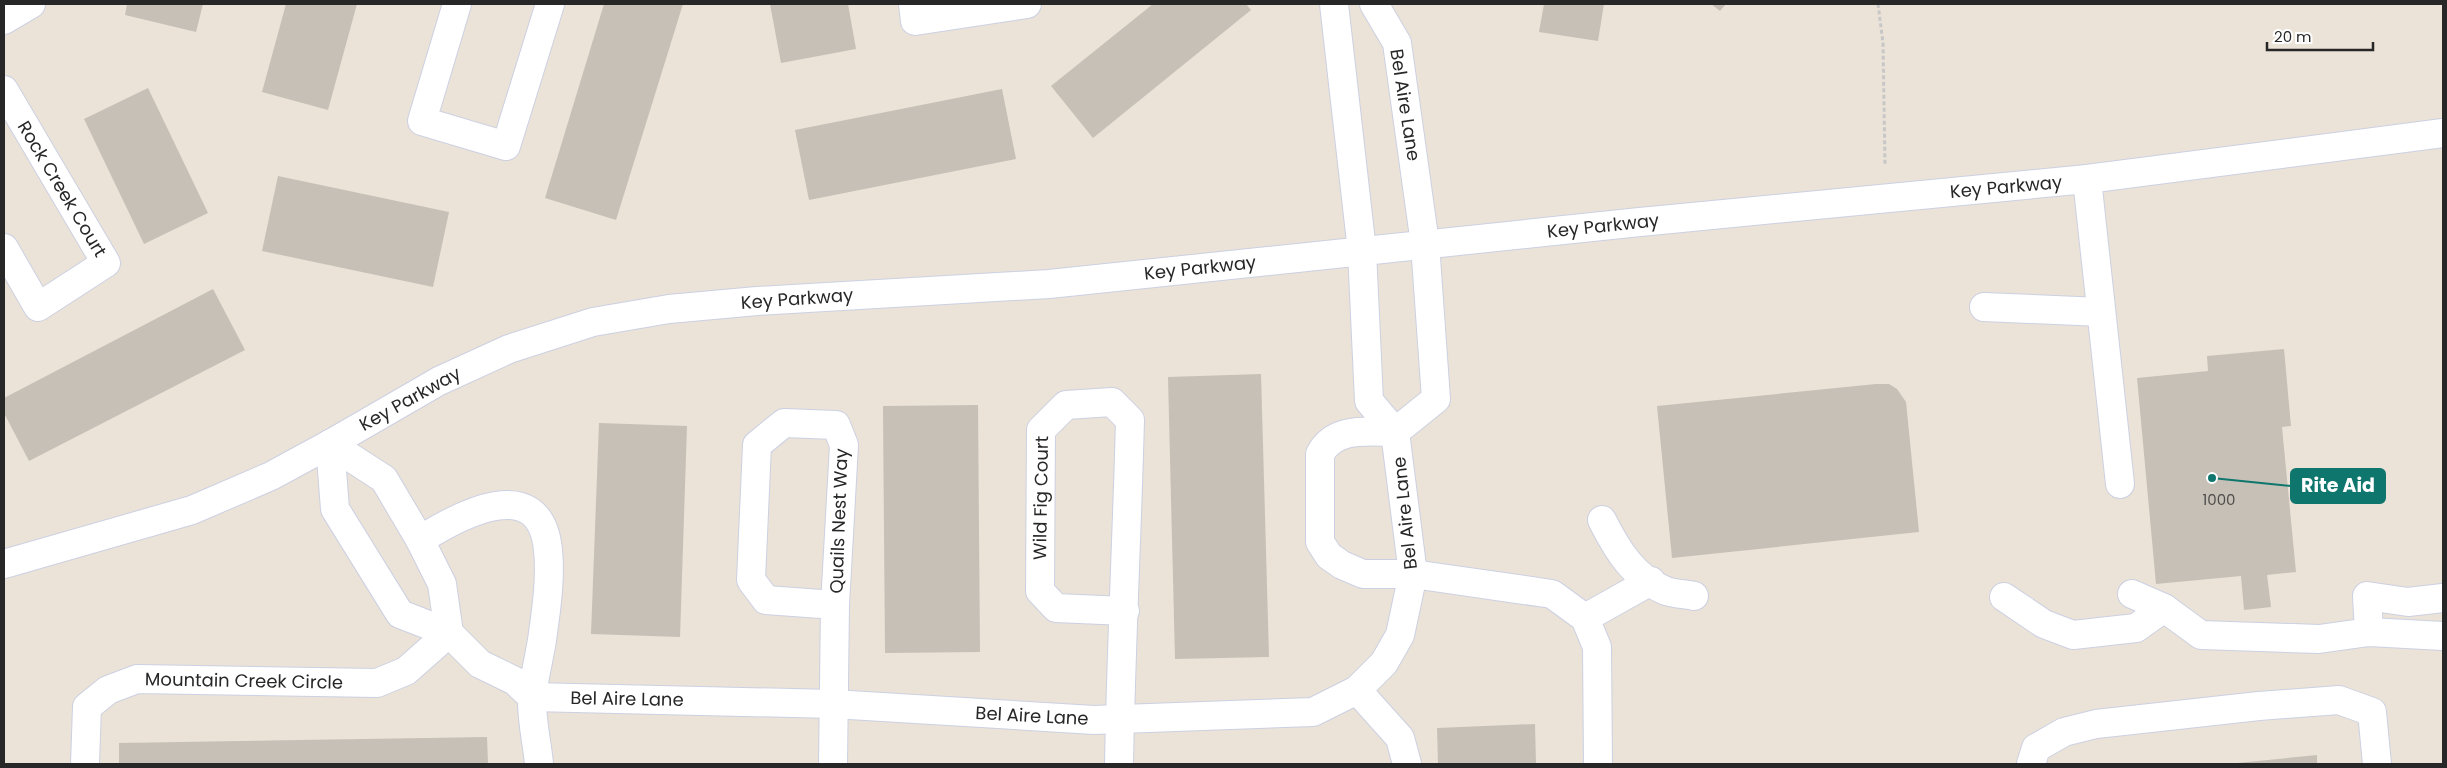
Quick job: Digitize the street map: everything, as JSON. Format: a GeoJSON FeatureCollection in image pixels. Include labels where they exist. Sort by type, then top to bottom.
{"type":"FeatureCollection","features":[{"type":"Feature","properties":{"kind":"street"},"geometry":{"type":"LineString","coordinates":[[4,20],[31,4]]}},
{"type":"Feature","properties":{"kind":"street"},"geometry":{"type":"LineString","coordinates":[[457,4],[422,121],[506,146],[550,4]]}},
{"type":"Feature","properties":{"kind":"street"},"geometry":{"type":"LineString","coordinates":[[912,4],[916,21],[1027,4]]}},
{"type":"Feature","properties":{"kind":"street","name":"Bel Aire Lane"},"geometry":{"type":"LineString","coordinates":[[532,697],[833,704],[1094,720],[1313,712],[1358,690],[1384,663],[1400,635],[1413,574],[1396,432],[1370,401],[1362,251],[1334,4]]}},
{"type":"Feature","properties":{"kind":"street","name":"Bel Aire Lane"},"geometry":{"type":"LineString","coordinates":[[1374,4],[1397,43],[1425,244],[1436,398],[1396,432]]}},
{"type":"Feature","properties":{"kind":"street","name":"Rock Creek Court"},"geometry":{"type":"LineString","coordinates":[[4,90],[106,263],[38,307],[4,248]]}},
{"type":"Feature","properties":{"kind":"street","name":"Key Parkway"},"geometry":{"type":"LineString","coordinates":[[4,564],[192,510],[270,476],[330,444],[439,381],[509,349],[593,322],[669,310],[747,302],[1049,284],[1425,244],[2088,179],[2443,133]]}},
{"type":"Feature","properties":{"kind":"street"},"geometry":{"type":"LineString","coordinates":[[2088,179],[2120,484]]}},
{"type":"Feature","properties":{"kind":"street"},"geometry":{"type":"LineString","coordinates":[[1984,307],[2101,312]]}},
{"type":"Feature","properties":{"kind":"street","name":"Wild Fig Court"},"geometry":{"type":"LineString","coordinates":[[1120,764],[1120,719],[1125,611],[1130,420],[1112,402],[1066,405],[1041,430],[1040,591],[1056,608],[1125,611]]}},
{"type":"Feature","properties":{"kind":"street","name":"Quails Nest Way"},"geometry":{"type":"LineString","coordinates":[[833,764],[836,605],[844,445],[836,425],[784,423],[757,445],[750,580],[766,600],[836,605]]}},
{"type":"Feature","properties":{"kind":"street"},"geometry":{"type":"LineString","coordinates":[[1396,432],[1341,434],[1326,443],[1320,454],[1320,542],[1329,556],[1342,565],[1363,574],[1413,574],[1552,594],[1585,618],[1597,647],[1598,764]]}},
{"type":"Feature","properties":{"kind":"street"},"geometry":{"type":"LineString","coordinates":[[330,444],[384,479],[420,540],[442,584],[449,633]]}},
{"type":"Feature","properties":{"kind":"street"},"geometry":{"type":"LineString","coordinates":[[330,444],[335,509],[400,614],[449,633],[480,664],[514,681],[532,697]]}},
{"type":"Feature","properties":{"kind":"street"},"geometry":{"type":"LineString","coordinates":[[420,540],[451,520],[500,504],[522,507],[531,512],[539,522],[548,548],[542,639],[532,697],[539,764]]}},
{"type":"Feature","properties":{"kind":"street"},"geometry":{"type":"LineString","coordinates":[[1602,520],[1618,551],[1638,574],[1666,591],[1694,596]]}},
{"type":"Feature","properties":{"kind":"street"},"geometry":{"type":"LineString","coordinates":[[1585,618],[1652,582]]}},
{"type":"Feature","properties":{"kind":"street"},"geometry":{"type":"LineString","coordinates":[[2132,594],[2164,608],[2201,635],[2319,639],[2369,632],[2443,636]]}},
{"type":"Feature","properties":{"kind":"street"},"geometry":{"type":"LineString","coordinates":[[2369,632],[2367,596],[2408,602],[2443,598]]}},
{"type":"Feature","properties":{"kind":"street"},"geometry":{"type":"LineString","coordinates":[[2004,597],[2044,624],[2074,635],[2136,628],[2164,608]]}},
{"type":"Feature","properties":{"kind":"street","name":"Mountain Creek Circle"},"geometry":{"type":"LineString","coordinates":[[84,764],[88,707],[108,690],[137,680],[377,683],[406,671],[449,633]]}},
{"type":"Feature","properties":{"kind":"street"},"geometry":{"type":"LineString","coordinates":[[1358,690],[1400,738],[1407,764]]}},
{"type":"Feature","properties":{"kind":"street"},"geometry":{"type":"LineString","coordinates":[[2031,764],[2036,748],[2064,732],[2096,724],[2259,706],[2339,700],[2372,712],[2377,764]]}},
{"type":"Feature","properties":{"kind":"path"},"geometry":{"type":"LineString","coordinates":[[1878,4],[1884,43],[1887,198]]}},
{"type":"Feature","properties":{"kind":"building"},"geometry":{"type":"Polygon","coordinates":[[[127,4],[203,4],[196,32],[125,15],[127,4]]]}},
{"type":"Feature","properties":{"kind":"building"},"geometry":{"type":"Polygon","coordinates":[[[286,4],[357,4],[328,110],[262,92],[286,4]]]}},
{"type":"Feature","properties":{"kind":"building"},"geometry":{"type":"Polygon","coordinates":[[[604,4],[683,4],[616,220],[545,198],[604,4]]]}},
{"type":"Feature","properties":{"kind":"building"},"geometry":{"type":"Polygon","coordinates":[[[770,4],[848,4],[856,49],[781,63],[770,4]]]}},
{"type":"Feature","properties":{"kind":"building"},"geometry":{"type":"Polygon","coordinates":[[[1153,4],[1246,4],[1251,10],[1093,138],[1051,86],[1153,4]]]}},
{"type":"Feature","properties":{"kind":"building"},"geometry":{"type":"Polygon","coordinates":[[[1544,4],[1604,4],[1598,41],[1539,32],[1544,4]]]}},
{"type":"Feature","properties":{"kind":"building"},"geometry":{"type":"Polygon","coordinates":[[[1711,4],[1726,4],[1720,11],[1711,4]]]}},
{"type":"Feature","properties":{"kind":"building"},"geometry":{"type":"Polygon","coordinates":[[[148,88],[208,213],[144,244],[84,119],[148,88]]]}},
{"type":"Feature","properties":{"kind":"building"},"geometry":{"type":"Polygon","coordinates":[[[1002,89],[1016,159],[809,200],[795,130],[1002,89]]]}},
{"type":"Feature","properties":{"kind":"building"},"geometry":{"type":"Polygon","coordinates":[[[278,176],[449,212],[433,287],[262,251],[278,176]]]}},
{"type":"Feature","properties":{"kind":"building"},"geometry":{"type":"Polygon","coordinates":[[[213,289],[245,350],[29,461],[4,413],[4,398],[213,289]]]}},
{"type":"Feature","properties":{"kind":"building"},"geometry":{"type":"Polygon","coordinates":[[[2284,349],[2291,426],[2282,427],[2296,572],[2267,575],[2271,607],[2244,610],[2241,576],[2156,584],[2137,378],[2208,371],[2207,356],[2284,349]]]}},
{"type":"Feature","properties":{"kind":"building"},"geometry":{"type":"Polygon","coordinates":[[[1261,374],[1269,657],[1175,659],[1168,377],[1261,374]]]}},
{"type":"Feature","properties":{"kind":"building"},"geometry":{"type":"Polygon","coordinates":[[[1889,384],[1897,389],[1906,402],[1919,532],[1672,558],[1657,406],[1889,384]]]}},
{"type":"Feature","properties":{"kind":"building"},"geometry":{"type":"Polygon","coordinates":[[[978,405],[980,652],[885,653],[883,406],[978,405]]]}},
{"type":"Feature","properties":{"kind":"building"},"geometry":{"type":"Polygon","coordinates":[[[599,423],[687,426],[680,637],[591,634],[599,423]]]}},
{"type":"Feature","properties":{"kind":"building"},"geometry":{"type":"Polygon","coordinates":[[[1535,724],[1536,764],[1438,764],[1437,728],[1535,724]]]}},
{"type":"Feature","properties":{"kind":"building"},"geometry":{"type":"Polygon","coordinates":[[[487,737],[488,764],[119,764],[119,743],[487,737]]]}},
{"type":"Feature","properties":{"kind":"building"},"geometry":{"type":"Polygon","coordinates":[[[2317,755],[2317,764],[2237,764],[2237,763],[2317,755]]]}},
{"type":"Feature","properties":{"kind":"place","name":"Rite Aid"},"geometry":{"type":"Point","coordinates":[2212,478]}}]}
